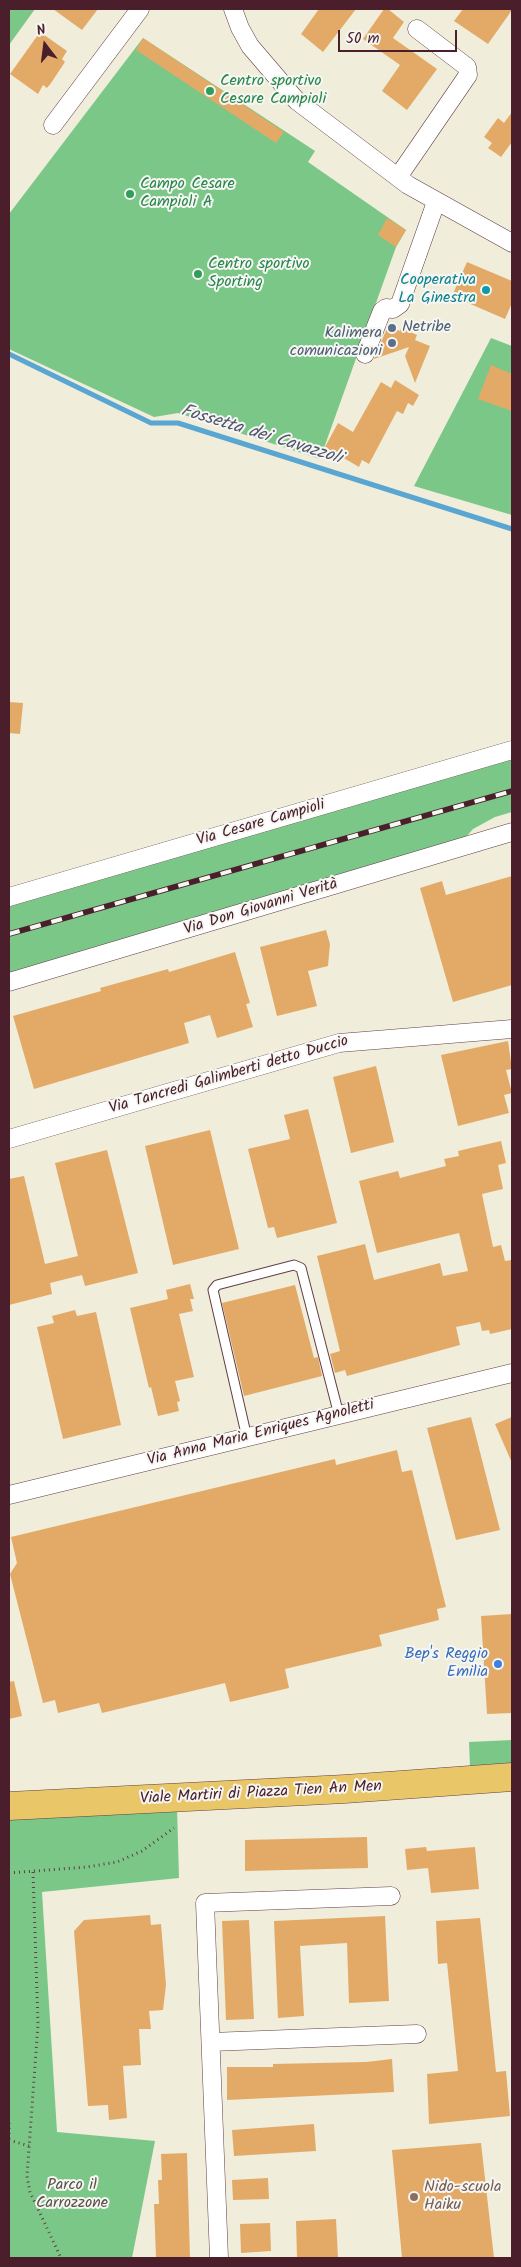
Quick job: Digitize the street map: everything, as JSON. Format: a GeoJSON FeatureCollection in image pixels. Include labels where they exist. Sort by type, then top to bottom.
{"type":"FeatureCollection","features":[{"type":"Feature","properties":{"kind":"main road","name":"Viale Martiri di Piazza Tien An Men"},"geometry":{"type":"LineString","coordinates":[[9,1806],[345,1789],[512,1777]]}},
{"type":"Feature","properties":{"kind":"street"},"geometry":{"type":"LineString","coordinates":[[53,125],[140,9]]}},
{"type":"Feature","properties":{"kind":"street"},"geometry":{"type":"LineString","coordinates":[[238,10],[240,28],[250,46],[297,101],[398,177],[436,202],[512,243]]}},
{"type":"Feature","properties":{"kind":"street"},"geometry":{"type":"LineString","coordinates":[[398,177],[468,75],[467,67],[417,28]]}},
{"type":"Feature","properties":{"kind":"street"},"geometry":{"type":"LineString","coordinates":[[365,354],[382,311],[386,308],[393,309],[400,304],[436,202]]}},
{"type":"Feature","properties":{"kind":"street","name":"Via Cesare Campioli"},"geometry":{"type":"LineString","coordinates":[[9,898],[512,750]]}},
{"type":"Feature","properties":{"kind":"street","name":"Via Don Giovanni Verità"},"geometry":{"type":"LineString","coordinates":[[9,982],[512,832]]}},
{"type":"Feature","properties":{"kind":"street","name":"Via Tancredi Galimberti detto Duccio"},"geometry":{"type":"LineString","coordinates":[[9,1139],[339,1042],[512,1029]]}},
{"type":"Feature","properties":{"kind":"street","name":"Via Anna Maria Enriques Agnoletti"},"geometry":{"type":"LineString","coordinates":[[9,1494],[512,1373]]}},
{"type":"Feature","properties":{"kind":"street"},"geometry":{"type":"LineString","coordinates":[[219,2258],[205,1903],[391,1896]]}},
{"type":"Feature","properties":{"kind":"street"},"geometry":{"type":"LineString","coordinates":[[211,2042],[417,2034]]}},
{"type":"Feature","properties":{"kind":"lane"},"geometry":{"type":"LineString","coordinates":[[247,1438],[212,1290],[217,1285],[294,1265],[301,1268],[339,1416]]}},
{"type":"Feature","properties":{"kind":"path"},"geometry":{"type":"LineString","coordinates":[[9,1873],[117,1862],[142,1851],[174,1828]]}},
{"type":"Feature","properties":{"kind":"path"},"geometry":{"type":"LineString","coordinates":[[32,1872],[38,2024],[28,2184],[60,2257]]}},
{"type":"Feature","properties":{"kind":"path"},"geometry":{"type":"LineString","coordinates":[[9,2124],[9,2140],[29,2146]]}},
{"type":"Feature","properties":{"kind":"green space"},"geometry":{"type":"Polygon","coordinates":[[[9,9],[35,9],[9,45],[9,9]]]}},
{"type":"Feature","properties":{"kind":"green space","name":"Centro sportivo Sporting"},"geometry":{"type":"Polygon","coordinates":[[[143,38],[315,151],[308,162],[406,230],[396,247],[320,459],[178,413],[154,417],[9,349],[9,214],[143,38]]]}},
{"type":"Feature","properties":{"kind":"green space"},"geometry":{"type":"Polygon","coordinates":[[[491,338],[512,346],[512,515],[414,486],[491,338]]]}},
{"type":"Feature","properties":{"kind":"green space"},"geometry":{"type":"Polygon","coordinates":[[[512,754],[512,812],[495,817],[473,829],[466,837],[9,974],[9,901],[512,754]]]}},
{"type":"Feature","properties":{"kind":"green space"},"geometry":{"type":"Polygon","coordinates":[[[512,1740],[512,1763],[470,1766],[469,1742],[512,1740]]]}},
{"type":"Feature","properties":{"kind":"green space","name":"Parco il Carrozzone"},"geometry":{"type":"Polygon","coordinates":[[[177,1807],[179,1878],[42,1892],[57,2132],[155,2141],[132,2258],[9,2258],[9,1820],[177,1807]]]}},
{"type":"Feature","properties":{"kind":"building"},"geometry":{"type":"Polygon","coordinates":[[[53,9],[98,9],[82,30],[53,9]]]}},
{"type":"Feature","properties":{"kind":"building"},"geometry":{"type":"Polygon","coordinates":[[[319,9],[356,9],[323,52],[301,34],[319,9]]]}},
{"type":"Feature","properties":{"kind":"building"},"geometry":{"type":"Polygon","coordinates":[[[384,9],[388,9],[404,22],[393,38],[437,69],[407,110],[382,91],[400,65],[363,39],[384,9]]]}},
{"type":"Feature","properties":{"kind":"building"},"geometry":{"type":"Polygon","coordinates":[[[463,9],[512,10],[488,44],[454,21],[463,9]]]}},
{"type":"Feature","properties":{"kind":"building"},"geometry":{"type":"Polygon","coordinates":[[[40,32],[67,51],[62,59],[65,62],[51,83],[47,88],[43,85],[38,94],[10,74],[40,32]]]}},
{"type":"Feature","properties":{"kind":"building","name":"Centro sportivo Cesare Campioli"},"geometry":{"type":"Polygon","coordinates":[[[143,38],[284,132],[276,143],[136,50],[143,38]]]}},
{"type":"Feature","properties":{"kind":"building"},"geometry":{"type":"Polygon","coordinates":[[[512,112],[512,142],[501,157],[488,148],[492,143],[484,137],[498,118],[504,123],[512,112]]]}},
{"type":"Feature","properties":{"kind":"building"},"geometry":{"type":"Polygon","coordinates":[[[387,218],[406,230],[396,247],[378,235],[387,218]]]}},
{"type":"Feature","properties":{"kind":"building","name":"Cooperativa La Ginestra"},"geometry":{"type":"Polygon","coordinates":[[[467,262],[512,281],[512,303],[505,319],[452,296],[467,262]]]}},
{"type":"Feature","properties":{"kind":"building"},"geometry":{"type":"Polygon","coordinates":[[[388,326],[400,331],[401,328],[417,335],[415,340],[430,346],[415,383],[405,356],[409,347],[374,359],[388,326]]]}},
{"type":"Feature","properties":{"kind":"building"},"geometry":{"type":"Polygon","coordinates":[[[491,365],[512,374],[512,411],[478,399],[491,365]]]}},
{"type":"Feature","properties":{"kind":"building"},"geometry":{"type":"Polygon","coordinates":[[[395,380],[419,395],[413,406],[408,403],[403,414],[397,411],[369,464],[362,460],[359,467],[325,447],[338,423],[353,432],[381,382],[391,388],[395,380]]]}},
{"type":"Feature","properties":{"kind":"building"},"geometry":{"type":"Polygon","coordinates":[[[9,702],[23,703],[20,734],[9,733],[9,702]]]}},
{"type":"Feature","properties":{"kind":"building"},"geometry":{"type":"Polygon","coordinates":[[[512,876],[512,985],[453,1002],[420,888],[442,881],[446,895],[512,876]]]}},
{"type":"Feature","properties":{"kind":"building"},"geometry":{"type":"Polygon","coordinates":[[[326,930],[330,944],[328,966],[308,971],[317,1006],[277,1016],[260,947],[326,930]]]}},
{"type":"Feature","properties":{"kind":"building"},"geometry":{"type":"Polygon","coordinates":[[[235,952],[250,1003],[246,1004],[253,1027],[217,1038],[210,1015],[184,1023],[189,1043],[34,1089],[13,1016],[101,991],[100,988],[168,969],[169,972],[235,952]]]}},
{"type":"Feature","properties":{"kind":"building"},"geometry":{"type":"Polygon","coordinates":[[[508,1041],[512,1069],[506,1070],[512,1093],[504,1095],[509,1113],[458,1126],[441,1055],[508,1041]]]}},
{"type":"Feature","properties":{"kind":"building"},"geometry":{"type":"Polygon","coordinates":[[[376,1066],[394,1142],[351,1153],[333,1077],[376,1066]]]}},
{"type":"Feature","properties":{"kind":"building"},"geometry":{"type":"Polygon","coordinates":[[[308,1109],[337,1223],[277,1238],[274,1227],[268,1228],[248,1149],[290,1139],[284,1115],[308,1109]]]}},
{"type":"Feature","properties":{"kind":"building"},"geometry":{"type":"Polygon","coordinates":[[[210,1130],[239,1249],[173,1265],[145,1146],[210,1130]]]}},
{"type":"Feature","properties":{"kind":"building"},"geometry":{"type":"Polygon","coordinates":[[[501,1141],[506,1163],[498,1165],[503,1189],[482,1194],[493,1247],[501,1245],[505,1261],[512,1260],[512,1329],[490,1334],[489,1330],[482,1331],[480,1322],[456,1327],[460,1345],[347,1376],[345,1370],[335,1373],[330,1354],[340,1351],[317,1256],[365,1244],[374,1280],[440,1263],[443,1276],[468,1271],[459,1233],[377,1253],[359,1181],[398,1171],[400,1178],[446,1166],[444,1159],[459,1156],[458,1151],[501,1141]]]}},
{"type":"Feature","properties":{"kind":"building"},"geometry":{"type":"Polygon","coordinates":[[[107,1150],[138,1273],[85,1286],[82,1275],[50,1283],[52,1294],[9,1305],[9,1179],[24,1176],[45,1264],[78,1256],[55,1163],[107,1150]]]}},
{"type":"Feature","properties":{"kind":"building"},"geometry":{"type":"Polygon","coordinates":[[[190,1284],[194,1299],[190,1299],[193,1311],[179,1314],[194,1377],[175,1381],[180,1401],[177,1402],[179,1411],[158,1416],[151,1387],[149,1388],[130,1308],[168,1299],[166,1290],[190,1284]]]}},
{"type":"Feature","properties":{"kind":"building"},"geometry":{"type":"Polygon","coordinates":[[[295,1285],[314,1358],[318,1357],[322,1376],[244,1396],[222,1303],[295,1285]]]}},
{"type":"Feature","properties":{"kind":"building"},"geometry":{"type":"Polygon","coordinates":[[[75,1310],[77,1316],[96,1312],[121,1425],[63,1439],[37,1327],[54,1323],[52,1316],[75,1310]]]}},
{"type":"Feature","properties":{"kind":"building"},"geometry":{"type":"Polygon","coordinates":[[[471,1417],[500,1530],[456,1540],[427,1428],[471,1417]]]}},
{"type":"Feature","properties":{"kind":"building"},"geometry":{"type":"Polygon","coordinates":[[[512,1417],[512,1463],[495,1424],[512,1417]]]}},
{"type":"Feature","properties":{"kind":"building"},"geometry":{"type":"Polygon","coordinates":[[[397,1450],[402,1472],[412,1470],[446,1607],[437,1609],[439,1620],[379,1635],[382,1646],[285,1669],[289,1688],[230,1702],[225,1683],[102,1713],[99,1703],[58,1713],[55,1700],[43,1703],[10,1574],[17,1563],[11,1537],[335,1459],[336,1465],[397,1450]]]}},
{"type":"Feature","properties":{"kind":"building","name":"Bep's Reggio Emilia"},"geometry":{"type":"Polygon","coordinates":[[[512,1614],[512,1713],[487,1714],[481,1616],[512,1614]]]}},
{"type":"Feature","properties":{"kind":"building"},"geometry":{"type":"Polygon","coordinates":[[[14,1681],[22,1716],[9,1719],[9,1682],[14,1681]]]}},
{"type":"Feature","properties":{"kind":"building"},"geometry":{"type":"Polygon","coordinates":[[[367,1837],[368,1868],[245,1871],[245,1840],[367,1837]]]}},
{"type":"Feature","properties":{"kind":"building"},"geometry":{"type":"Polygon","coordinates":[[[426,1847],[427,1851],[475,1847],[479,1889],[431,1893],[428,1868],[407,1870],[405,1849],[426,1847]]]}},
{"type":"Feature","properties":{"kind":"building"},"geometry":{"type":"Polygon","coordinates":[[[150,1915],[151,1925],[161,1924],[166,1985],[163,2010],[149,2011],[151,2029],[139,2029],[141,2065],[123,2066],[127,2118],[109,2120],[108,2105],[88,2106],[74,1931],[84,1920],[150,1915]]]}},
{"type":"Feature","properties":{"kind":"building"},"geometry":{"type":"Polygon","coordinates":[[[385,1916],[389,2001],[349,2003],[347,1943],[300,1946],[304,2016],[278,2018],[274,1921],[385,1916]]]}},
{"type":"Feature","properties":{"kind":"building"},"geometry":{"type":"Polygon","coordinates":[[[480,1918],[496,2072],[506,2071],[510,2116],[429,2124],[427,2074],[458,2071],[447,1963],[438,1964],[436,1921],[480,1918]]]}},
{"type":"Feature","properties":{"kind":"building"},"geometry":{"type":"Polygon","coordinates":[[[249,1920],[254,2019],[226,2020],[222,1921],[249,1920]]]}},
{"type":"Feature","properties":{"kind":"building"},"geometry":{"type":"Polygon","coordinates":[[[392,2059],[394,2092],[227,2100],[227,2067],[273,2067],[273,2064],[366,2062],[392,2059]]]}},
{"type":"Feature","properties":{"kind":"building"},"geometry":{"type":"Polygon","coordinates":[[[314,2124],[316,2151],[234,2156],[232,2130],[314,2124]]]}},
{"type":"Feature","properties":{"kind":"building"},"geometry":{"type":"Polygon","coordinates":[[[481,2143],[494,2258],[402,2258],[392,2150],[481,2143]]]}},
{"type":"Feature","properties":{"kind":"building"},"geometry":{"type":"Polygon","coordinates":[[[187,2153],[190,2258],[156,2258],[154,2204],[159,2204],[158,2180],[162,2180],[161,2154],[187,2153]]]}},
{"type":"Feature","properties":{"kind":"building"},"geometry":{"type":"Polygon","coordinates":[[[268,2178],[269,2199],[233,2200],[232,2180],[268,2178]]]}},
{"type":"Feature","properties":{"kind":"building"},"geometry":{"type":"Polygon","coordinates":[[[336,2219],[338,2258],[297,2258],[296,2221],[336,2219]]]}},
{"type":"Feature","properties":{"kind":"building"},"geometry":{"type":"Polygon","coordinates":[[[270,2223],[271,2251],[241,2253],[240,2224],[270,2223]]]}},
{"type":"Feature","properties":{"kind":"waterway","name":"Fossetta dei Cavazzoli"},"geometry":{"type":"LineString","coordinates":[[9,354],[151,423],[178,423],[512,529]]}},
{"type":"Feature","properties":{"kind":"railway"},"geometry":{"type":"LineString","coordinates":[[9,934],[512,791]]}},
{"type":"Feature","properties":{"kind":"place","name":"Centro sportivo Cesare Campioli"},"geometry":{"type":"Point","coordinates":[210,91]}},
{"type":"Feature","properties":{"kind":"place","name":"Campo Cesare Campioli A"},"geometry":{"type":"Point","coordinates":[130,194]}},
{"type":"Feature","properties":{"kind":"place","name":"Centro sportivo Sporting"},"geometry":{"type":"Point","coordinates":[198,274]}},
{"type":"Feature","properties":{"kind":"place","name":"Cooperativa La Ginestra"},"geometry":{"type":"Point","coordinates":[486,290]}},
{"type":"Feature","properties":{"kind":"place","name":"Netribe"},"geometry":{"type":"Point","coordinates":[392,328]}},
{"type":"Feature","properties":{"kind":"place","name":"Kalimera comunicazioni"},"geometry":{"type":"Point","coordinates":[392,343]}},
{"type":"Feature","properties":{"kind":"place","name":"Bep's Reggio Emilia"},"geometry":{"type":"Point","coordinates":[498,1664]}},
{"type":"Feature","properties":{"kind":"place","name":"Nido-scuola Haiku"},"geometry":{"type":"Point","coordinates":[414,2197]}}]}
